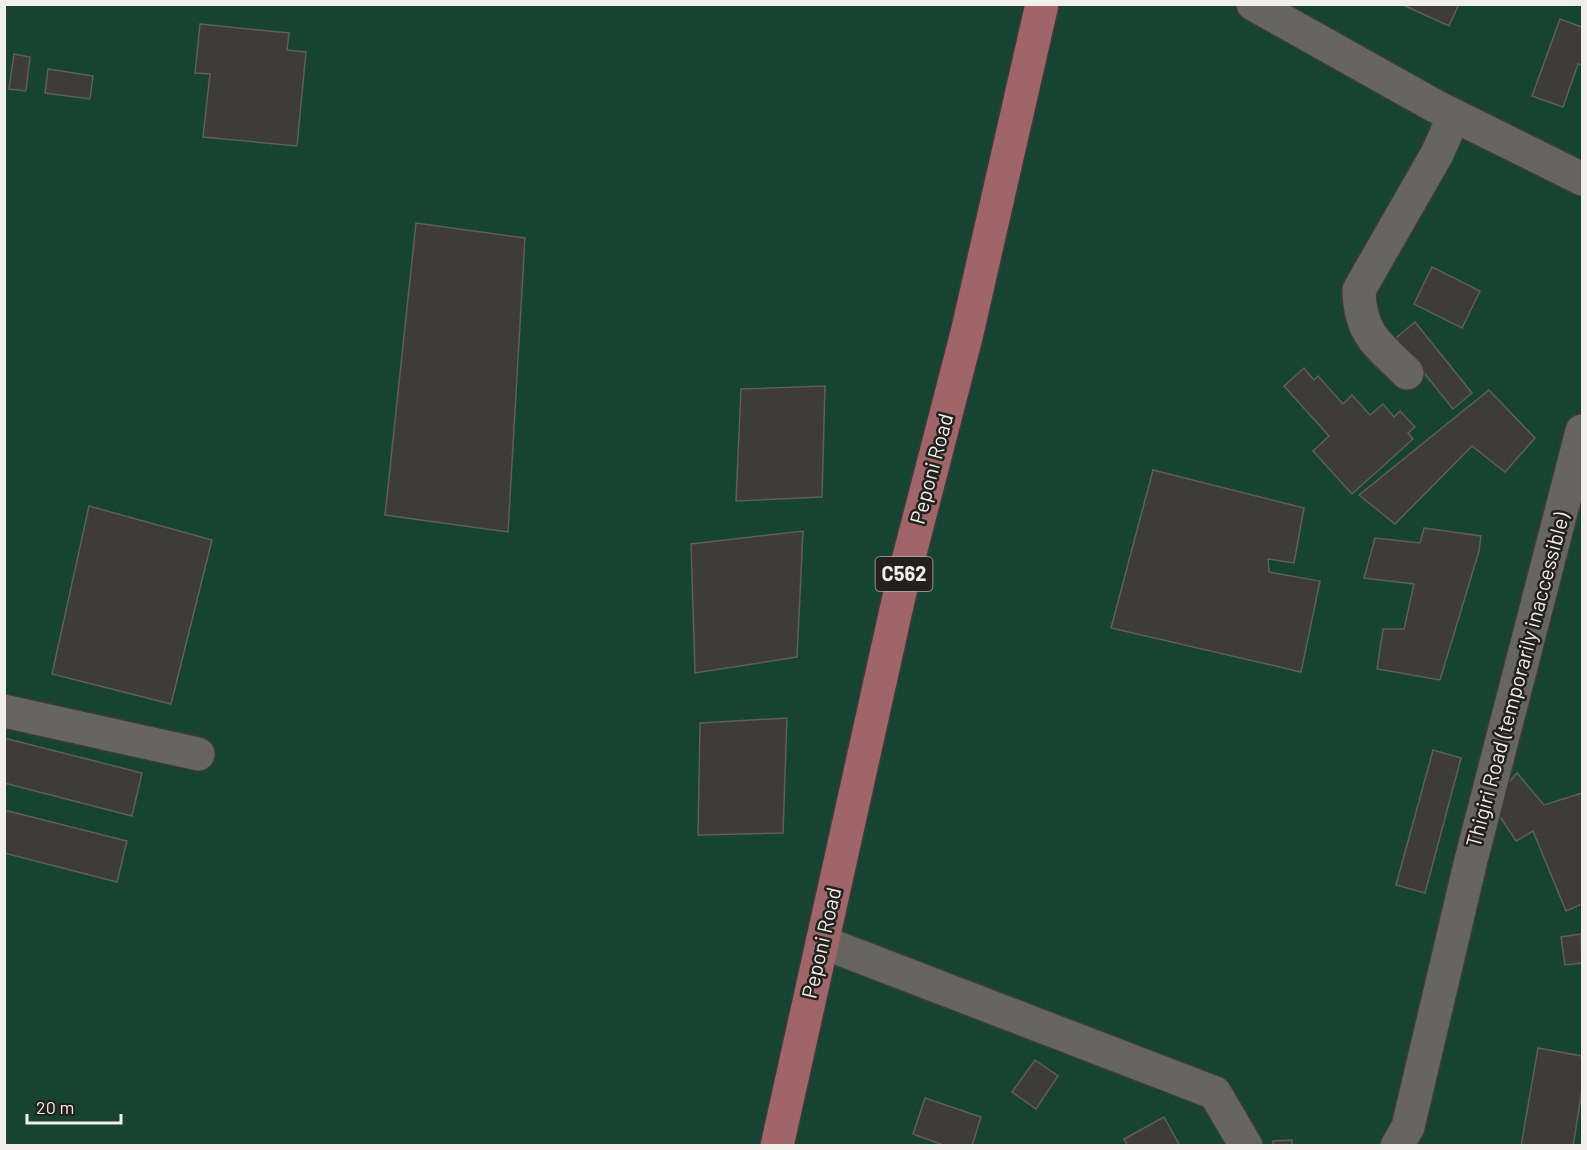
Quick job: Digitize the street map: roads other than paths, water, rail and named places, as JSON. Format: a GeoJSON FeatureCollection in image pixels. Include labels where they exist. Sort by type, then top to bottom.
{"type":"FeatureCollection","features":[{"type":"Feature","properties":{"kind":"main road","name":"Peponi Road"},"geometry":{"type":"LineString","coordinates":[[777,1146],[900,592],[967,333],[1042,4]]}},
{"type":"Feature","properties":{"kind":"street"},"geometry":{"type":"LineString","coordinates":[[1253,4],[1454,116],[1582,179]]}},
{"type":"Feature","properties":{"kind":"street"},"geometry":{"type":"LineString","coordinates":[[1407,373],[1371,337],[1359,311],[1359,290],[1437,154],[1454,116]]}},
{"type":"Feature","properties":{"kind":"street","name":"Thigiri Road (temporarily inaccessible)"},"geometry":{"type":"LineString","coordinates":[[1397,1146],[1408,1127],[1472,860],[1582,431]]}},
{"type":"Feature","properties":{"kind":"street"},"geometry":{"type":"LineString","coordinates":[[4,711],[198,754]]}},
{"type":"Feature","properties":{"kind":"street"},"geometry":{"type":"LineString","coordinates":[[822,942],[1215,1093],[1246,1146]]}}]}
